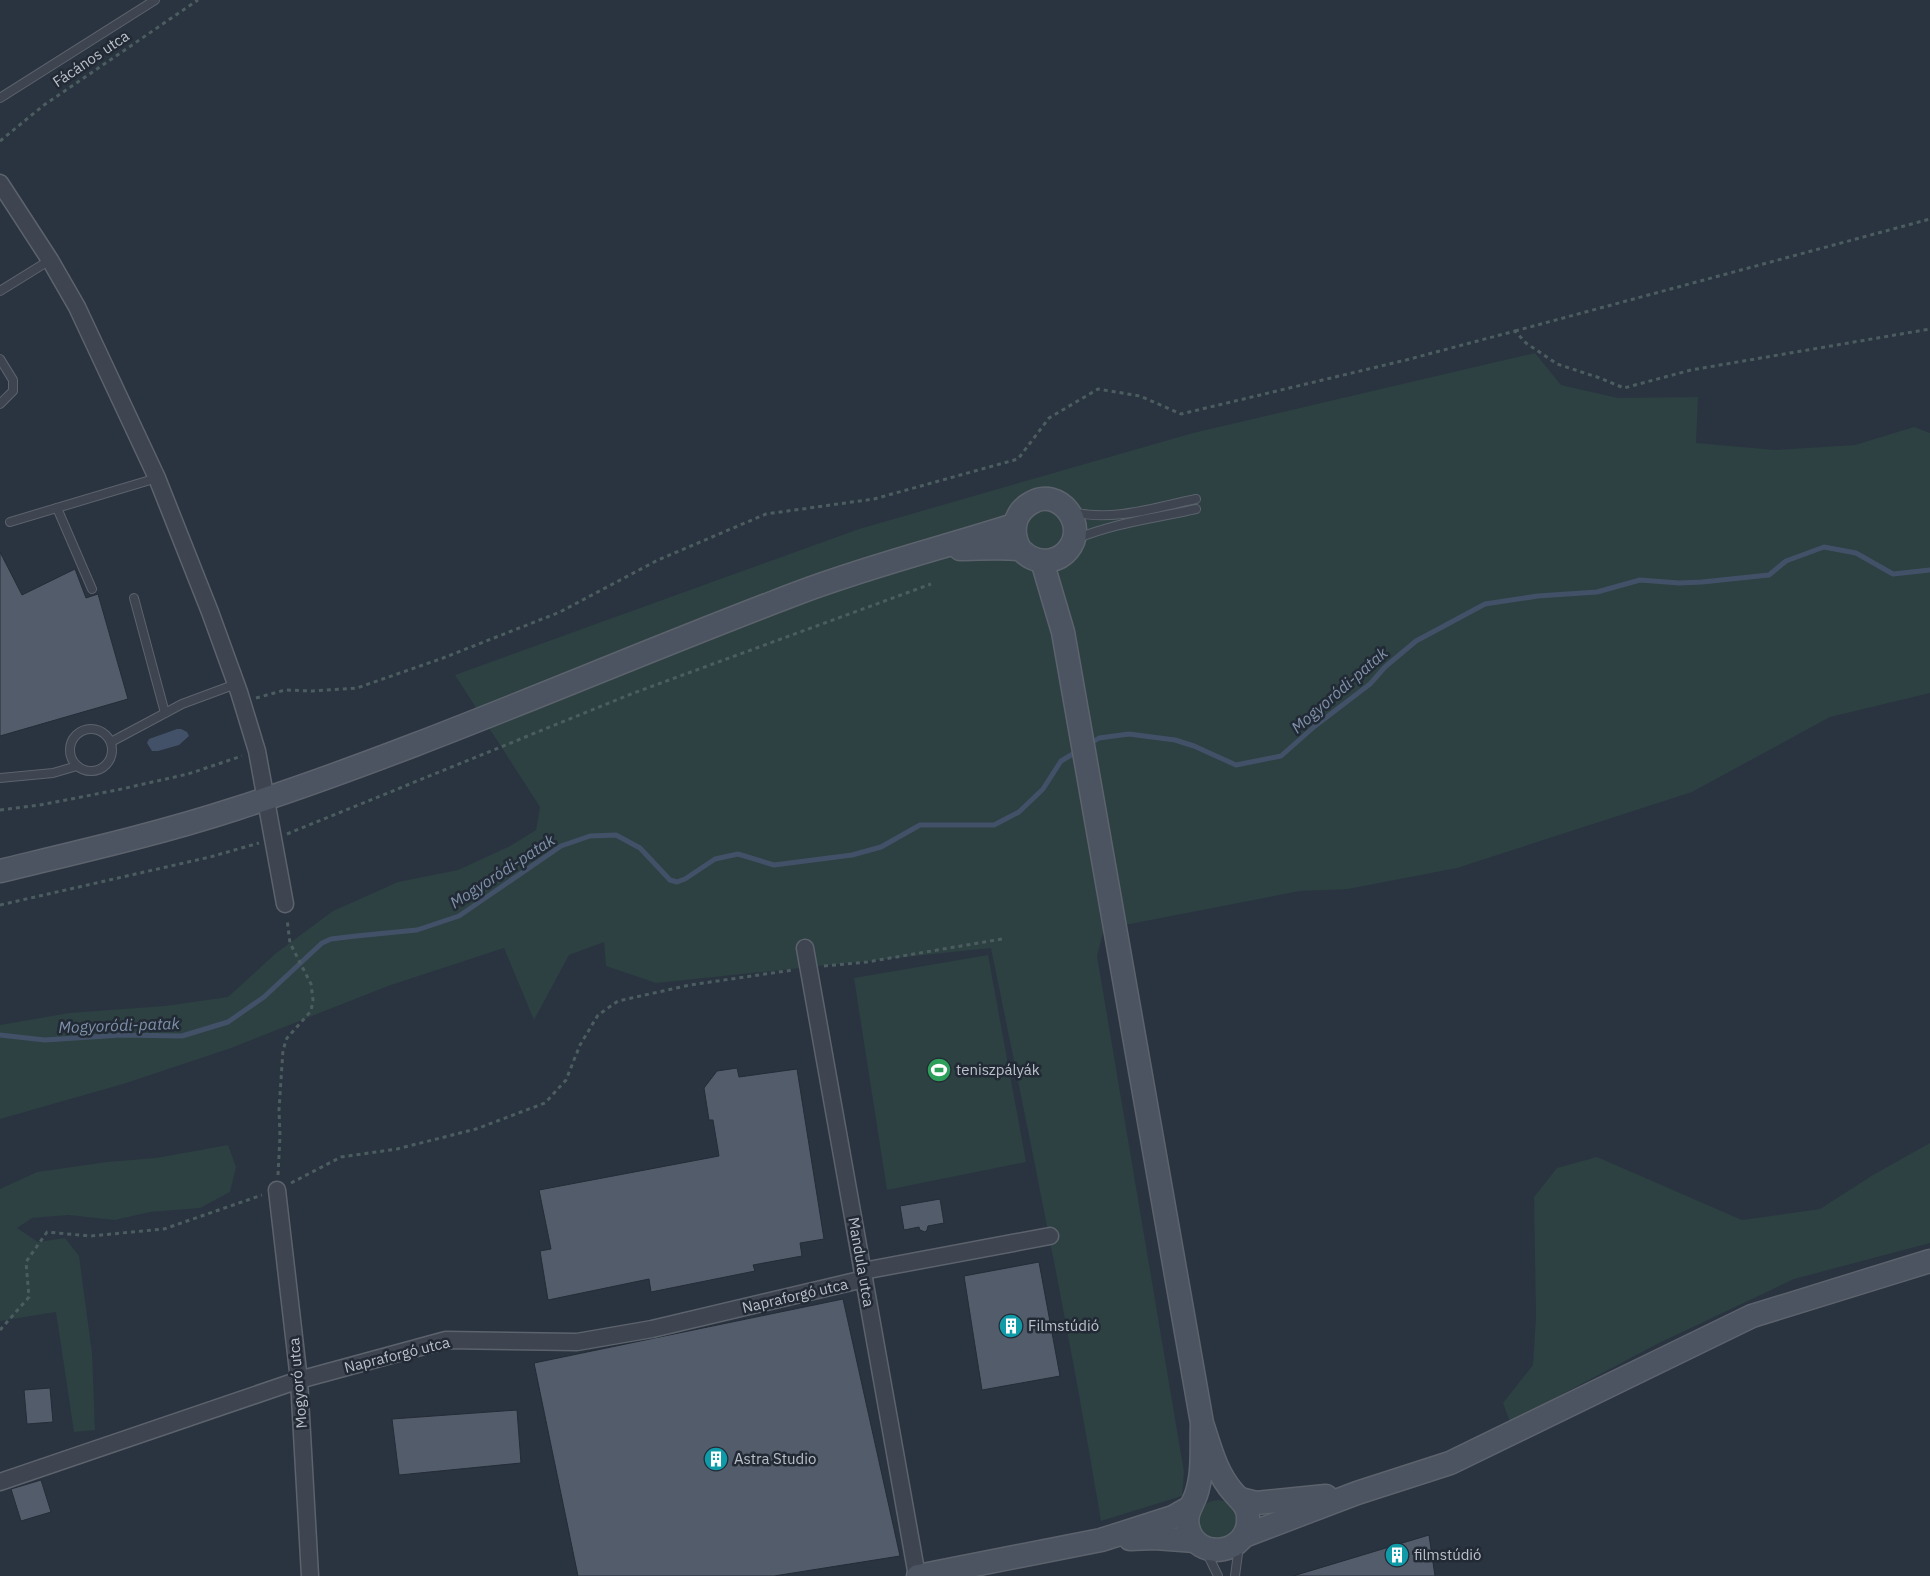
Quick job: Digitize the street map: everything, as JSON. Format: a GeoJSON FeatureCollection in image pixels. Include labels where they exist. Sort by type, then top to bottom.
{"type":"FeatureCollection","features":[{"type":"Feature","properties":{"kind":"main road"},"geometry":{"type":"LineString","coordinates":[[1059,552],[1030,557],[1020,549],[1016,542],[1014,525],[1024,507],[1042,499],[1052,500],[1062,504],[1074,519],[1076,530],[1059,552],[1063,632],[1202,1423],[1220,1475],[1246,1507],[1248,1527],[1242,1538]]}},
{"type":"Feature","properties":{"kind":"main road"},"geometry":{"type":"LineString","coordinates":[[0,871],[107,846],[266,799],[420,742],[801,592],[871,568],[1014,525]]}},
{"type":"Feature","properties":{"kind":"main road"},"geometry":{"type":"LineString","coordinates":[[936,550],[1020,549]]}},
{"type":"Feature","properties":{"kind":"main road"},"geometry":{"type":"LineString","coordinates":[[1102,1540],[1155,1538],[1200,1544],[1220,1551],[1230,1548],[1242,1538],[1357,1493],[1450,1463],[1752,1316],[1930,1261]]}},
{"type":"Feature","properties":{"kind":"main road"},"geometry":{"type":"LineString","coordinates":[[1200,1544],[1187,1526],[1192,1504],[1201,1481],[1202,1423]]}},
{"type":"Feature","properties":{"kind":"main road"},"geometry":{"type":"LineString","coordinates":[[918,1576],[1102,1540],[1173,1517],[1209,1490],[1217,1489],[1256,1503],[1357,1493]]}},
{"type":"Feature","properties":{"kind":"street"},"geometry":{"type":"LineString","coordinates":[[0,184],[50,260],[77,307],[157,478],[236,684],[257,752],[284,904]]}},
{"type":"Feature","properties":{"kind":"street","name":"Mandula utca"},"geometry":{"type":"LineString","coordinates":[[804,948],[918,1576]]}},
{"type":"Feature","properties":{"kind":"street","name":"Mogyoró utca"},"geometry":{"type":"LineString","coordinates":[[277,1190],[299,1380],[310,1576]]}},
{"type":"Feature","properties":{"kind":"street","name":"Napraforgó utca"},"geometry":{"type":"LineString","coordinates":[[0,1482],[299,1380],[446,1340],[577,1342],[652,1329],[864,1275],[1050,1236]]}},
{"type":"Feature","properties":{"kind":"lane"},"geometry":{"type":"LineString","coordinates":[[0,98],[155,0]]}},
{"type":"Feature","properties":{"kind":"lane"},"geometry":{"type":"LineString","coordinates":[[0,291],[50,260]]}},
{"type":"Feature","properties":{"kind":"lane"},"geometry":{"type":"LineString","coordinates":[[0,359],[13,380],[13,392],[0,404]]}},
{"type":"Feature","properties":{"kind":"lane"},"geometry":{"type":"LineString","coordinates":[[10,522],[157,478]]}},
{"type":"Feature","properties":{"kind":"lane"},"geometry":{"type":"LineString","coordinates":[[1069,511],[1105,516],[1196,499]]}},
{"type":"Feature","properties":{"kind":"lane"},"geometry":{"type":"LineString","coordinates":[[57,508],[92,589]]}},
{"type":"Feature","properties":{"kind":"lane"},"geometry":{"type":"LineString","coordinates":[[1059,552],[1092,532],[1196,509]]}},
{"type":"Feature","properties":{"kind":"lane"},"geometry":{"type":"LineString","coordinates":[[134,598],[165,713]]}},
{"type":"Feature","properties":{"kind":"lane"},"geometry":{"type":"LineString","coordinates":[[111,742],[182,704],[236,684]]}},
{"type":"Feature","properties":{"kind":"lane"},"geometry":{"type":"LineString","coordinates":[[86,729],[96,729],[105,733],[111,742],[112,752],[109,762],[101,768],[91,771],[77,766],[70,752],[71,742],[76,734],[86,729]]}},
{"type":"Feature","properties":{"kind":"lane"},"geometry":{"type":"LineString","coordinates":[[0,778],[53,773],[77,766]]}},
{"type":"Feature","properties":{"kind":"lane"},"geometry":{"type":"LineString","coordinates":[[1235,1576],[1242,1538]]}},
{"type":"Feature","properties":{"kind":"lane"},"geometry":{"type":"LineString","coordinates":[[1200,1544],[1218,1576]]}},
{"type":"Feature","properties":{"kind":"path","name":"Fácános utca"},"geometry":{"type":"LineString","coordinates":[[0,140],[44,104],[198,0]]}},
{"type":"Feature","properties":{"kind":"path"},"geometry":{"type":"LineString","coordinates":[[242,702],[285,690],[313,691],[358,688],[443,658],[560,612],[658,560],[766,514],[874,499],[1018,459],[1049,418],[1098,389],[1140,396],[1181,414],[1406,360],[1930,219]]}},
{"type":"Feature","properties":{"kind":"path"},"geometry":{"type":"LineString","coordinates":[[1515,331],[1526,343],[1557,364],[1624,388],[1691,370],[1930,329]]}},
{"type":"Feature","properties":{"kind":"path"},"geometry":{"type":"LineString","coordinates":[[0,906],[272,840],[631,694],[930,584]]}},
{"type":"Feature","properties":{"kind":"path"},"geometry":{"type":"LineString","coordinates":[[0,810],[40,805],[158,781],[257,752]]}},
{"type":"Feature","properties":{"kind":"path"},"geometry":{"type":"LineString","coordinates":[[277,1190],[283,1050],[287,1038],[311,1011],[313,1000],[311,984],[290,943],[284,904]]}},
{"type":"Feature","properties":{"kind":"path"},"geometry":{"type":"LineString","coordinates":[[0,1330],[29,1297],[26,1262],[47,1232],[90,1236],[164,1229],[277,1190],[341,1157],[397,1148],[476,1129],[545,1103],[566,1080],[580,1045],[598,1015],[618,1001],[690,985],[808,968],[867,962],[1002,938]]}},
{"type":"Feature","properties":{"kind":"shaded area"},"geometry":{"type":"Polygon","coordinates":[[[1535,353],[1561,385],[1618,398],[1698,397],[1696,443],[1776,450],[1855,445],[1914,427],[1930,433],[1930,693],[1830,717],[1692,792],[1457,868],[1348,889],[1300,891],[1104,929],[1097,956],[1184,1472],[1182,1496],[1101,1521],[1035,1163],[991,948],[656,983],[606,966],[604,942],[569,955],[534,1020],[504,948],[388,986],[231,1048],[123,1084],[0,1119],[0,1025],[69,1013],[165,1006],[228,997],[275,954],[333,911],[398,882],[458,870],[510,846],[536,830],[540,807],[455,675],[859,529],[1193,433],[1535,353]]]}},
{"type":"Feature","properties":{"kind":"shaded area","name":"teniszpályák"},"geometry":{"type":"Polygon","coordinates":[[[988,955],[1026,1162],[887,1190],[854,978],[988,955]]]}},
{"type":"Feature","properties":{"kind":"shaded area"},"geometry":{"type":"Polygon","coordinates":[[[1930,1143],[1930,1243],[1794,1279],[1657,1344],[1510,1422],[1503,1403],[1533,1365],[1536,1318],[1534,1197],[1557,1168],[1597,1157],[1742,1220],[1820,1209],[1873,1175],[1930,1143]]]}},
{"type":"Feature","properties":{"kind":"shaded area"},"geometry":{"type":"Polygon","coordinates":[[[228,1145],[236,1167],[230,1192],[200,1208],[150,1212],[115,1220],[68,1215],[32,1218],[17,1228],[38,1242],[65,1238],[79,1256],[92,1353],[95,1430],[74,1432],[56,1312],[0,1321],[0,1189],[37,1172],[107,1162],[156,1158],[228,1145]]]}},
{"type":"Feature","properties":{"kind":"shaded area"},"geometry":{"type":"Polygon","coordinates":[[[1222,1500],[1229,1503],[1235,1509],[1238,1520],[1237,1528],[1229,1537],[1222,1540],[1214,1540],[1207,1537],[1199,1528],[1198,1516],[1201,1509],[1210,1501],[1222,1500]]]}},
{"type":"Feature","properties":{"kind":"water"},"geometry":{"type":"Polygon","coordinates":[[[177,729],[187,732],[189,736],[179,745],[152,751],[147,743],[149,739],[177,729]]]}},
{"type":"Feature","properties":{"kind":"building"},"geometry":{"type":"Polygon","coordinates":[[[0,552],[22,595],[75,569],[86,598],[98,594],[128,699],[0,736],[0,552]]]}},
{"type":"Feature","properties":{"kind":"building"},"geometry":{"type":"Polygon","coordinates":[[[737,1068],[739,1077],[797,1069],[824,1239],[800,1243],[802,1256],[753,1265],[755,1271],[651,1292],[649,1279],[548,1300],[540,1251],[551,1249],[539,1190],[719,1156],[713,1120],[709,1120],[704,1088],[717,1071],[737,1068]]]}},
{"type":"Feature","properties":{"kind":"building"},"geometry":{"type":"Polygon","coordinates":[[[940,1199],[944,1223],[928,1226],[925,1232],[920,1230],[919,1227],[904,1230],[900,1206],[940,1199]]]}},
{"type":"Feature","properties":{"kind":"building","name":"Filmstúdió"},"geometry":{"type":"Polygon","coordinates":[[[1039,1262],[1060,1376],[982,1390],[964,1276],[1039,1262]]]}},
{"type":"Feature","properties":{"kind":"building","name":"Astra Studio"},"geometry":{"type":"Polygon","coordinates":[[[843,1299],[900,1556],[774,1576],[578,1576],[534,1363],[843,1299]]]}},
{"type":"Feature","properties":{"kind":"building"},"geometry":{"type":"Polygon","coordinates":[[[50,1388],[53,1422],[27,1424],[24,1390],[50,1388]]]}},
{"type":"Feature","properties":{"kind":"building"},"geometry":{"type":"Polygon","coordinates":[[[517,1410],[521,1463],[399,1475],[392,1419],[517,1410]]]}},
{"type":"Feature","properties":{"kind":"building"},"geometry":{"type":"Polygon","coordinates":[[[41,1480],[51,1512],[21,1521],[11,1489],[41,1480]]]}},
{"type":"Feature","properties":{"kind":"building","name":"filmstúdió"},"geometry":{"type":"Polygon","coordinates":[[[1429,1535],[1435,1576],[1293,1576],[1429,1535]]]}},
{"type":"Feature","properties":{"kind":"waterway","name":"Mogyoródi-patak"},"geometry":{"type":"LineString","coordinates":[[1088,745],[1099,738],[1129,734],[1175,740],[1194,746],[1236,765],[1281,756],[1315,726],[1370,684],[1385,667],[1416,641],[1485,604],[1538,596],[1597,592],[1640,580],[1679,583],[1769,575],[1786,561],[1824,547],[1856,553],[1893,574],[1930,570]]}},
{"type":"Feature","properties":{"kind":"waterway","name":"Mogyoródi-patak"},"geometry":{"type":"LineString","coordinates":[[0,1035],[45,1040],[121,1035],[182,1036],[228,1022],[264,997],[322,943],[331,939],[417,930],[459,916],[561,846],[590,836],[616,835],[640,848],[670,880],[677,882],[685,879],[715,859],[738,854],[774,865],[852,855],[881,847],[920,825],[994,825],[1019,812],[1043,789],[1061,761],[1078,751]]}},
{"type":"Feature","properties":{"kind":"place","name":"teniszpályák"},"geometry":{"type":"Point","coordinates":[939,1070]}},
{"type":"Feature","properties":{"kind":"place","name":"Filmstúdió"},"geometry":{"type":"Point","coordinates":[1011,1326]}},
{"type":"Feature","properties":{"kind":"place","name":"Astra Studio"},"geometry":{"type":"Point","coordinates":[716,1459]}},
{"type":"Feature","properties":{"kind":"place","name":"filmstúdió"},"geometry":{"type":"Point","coordinates":[1397,1555]}}]}
